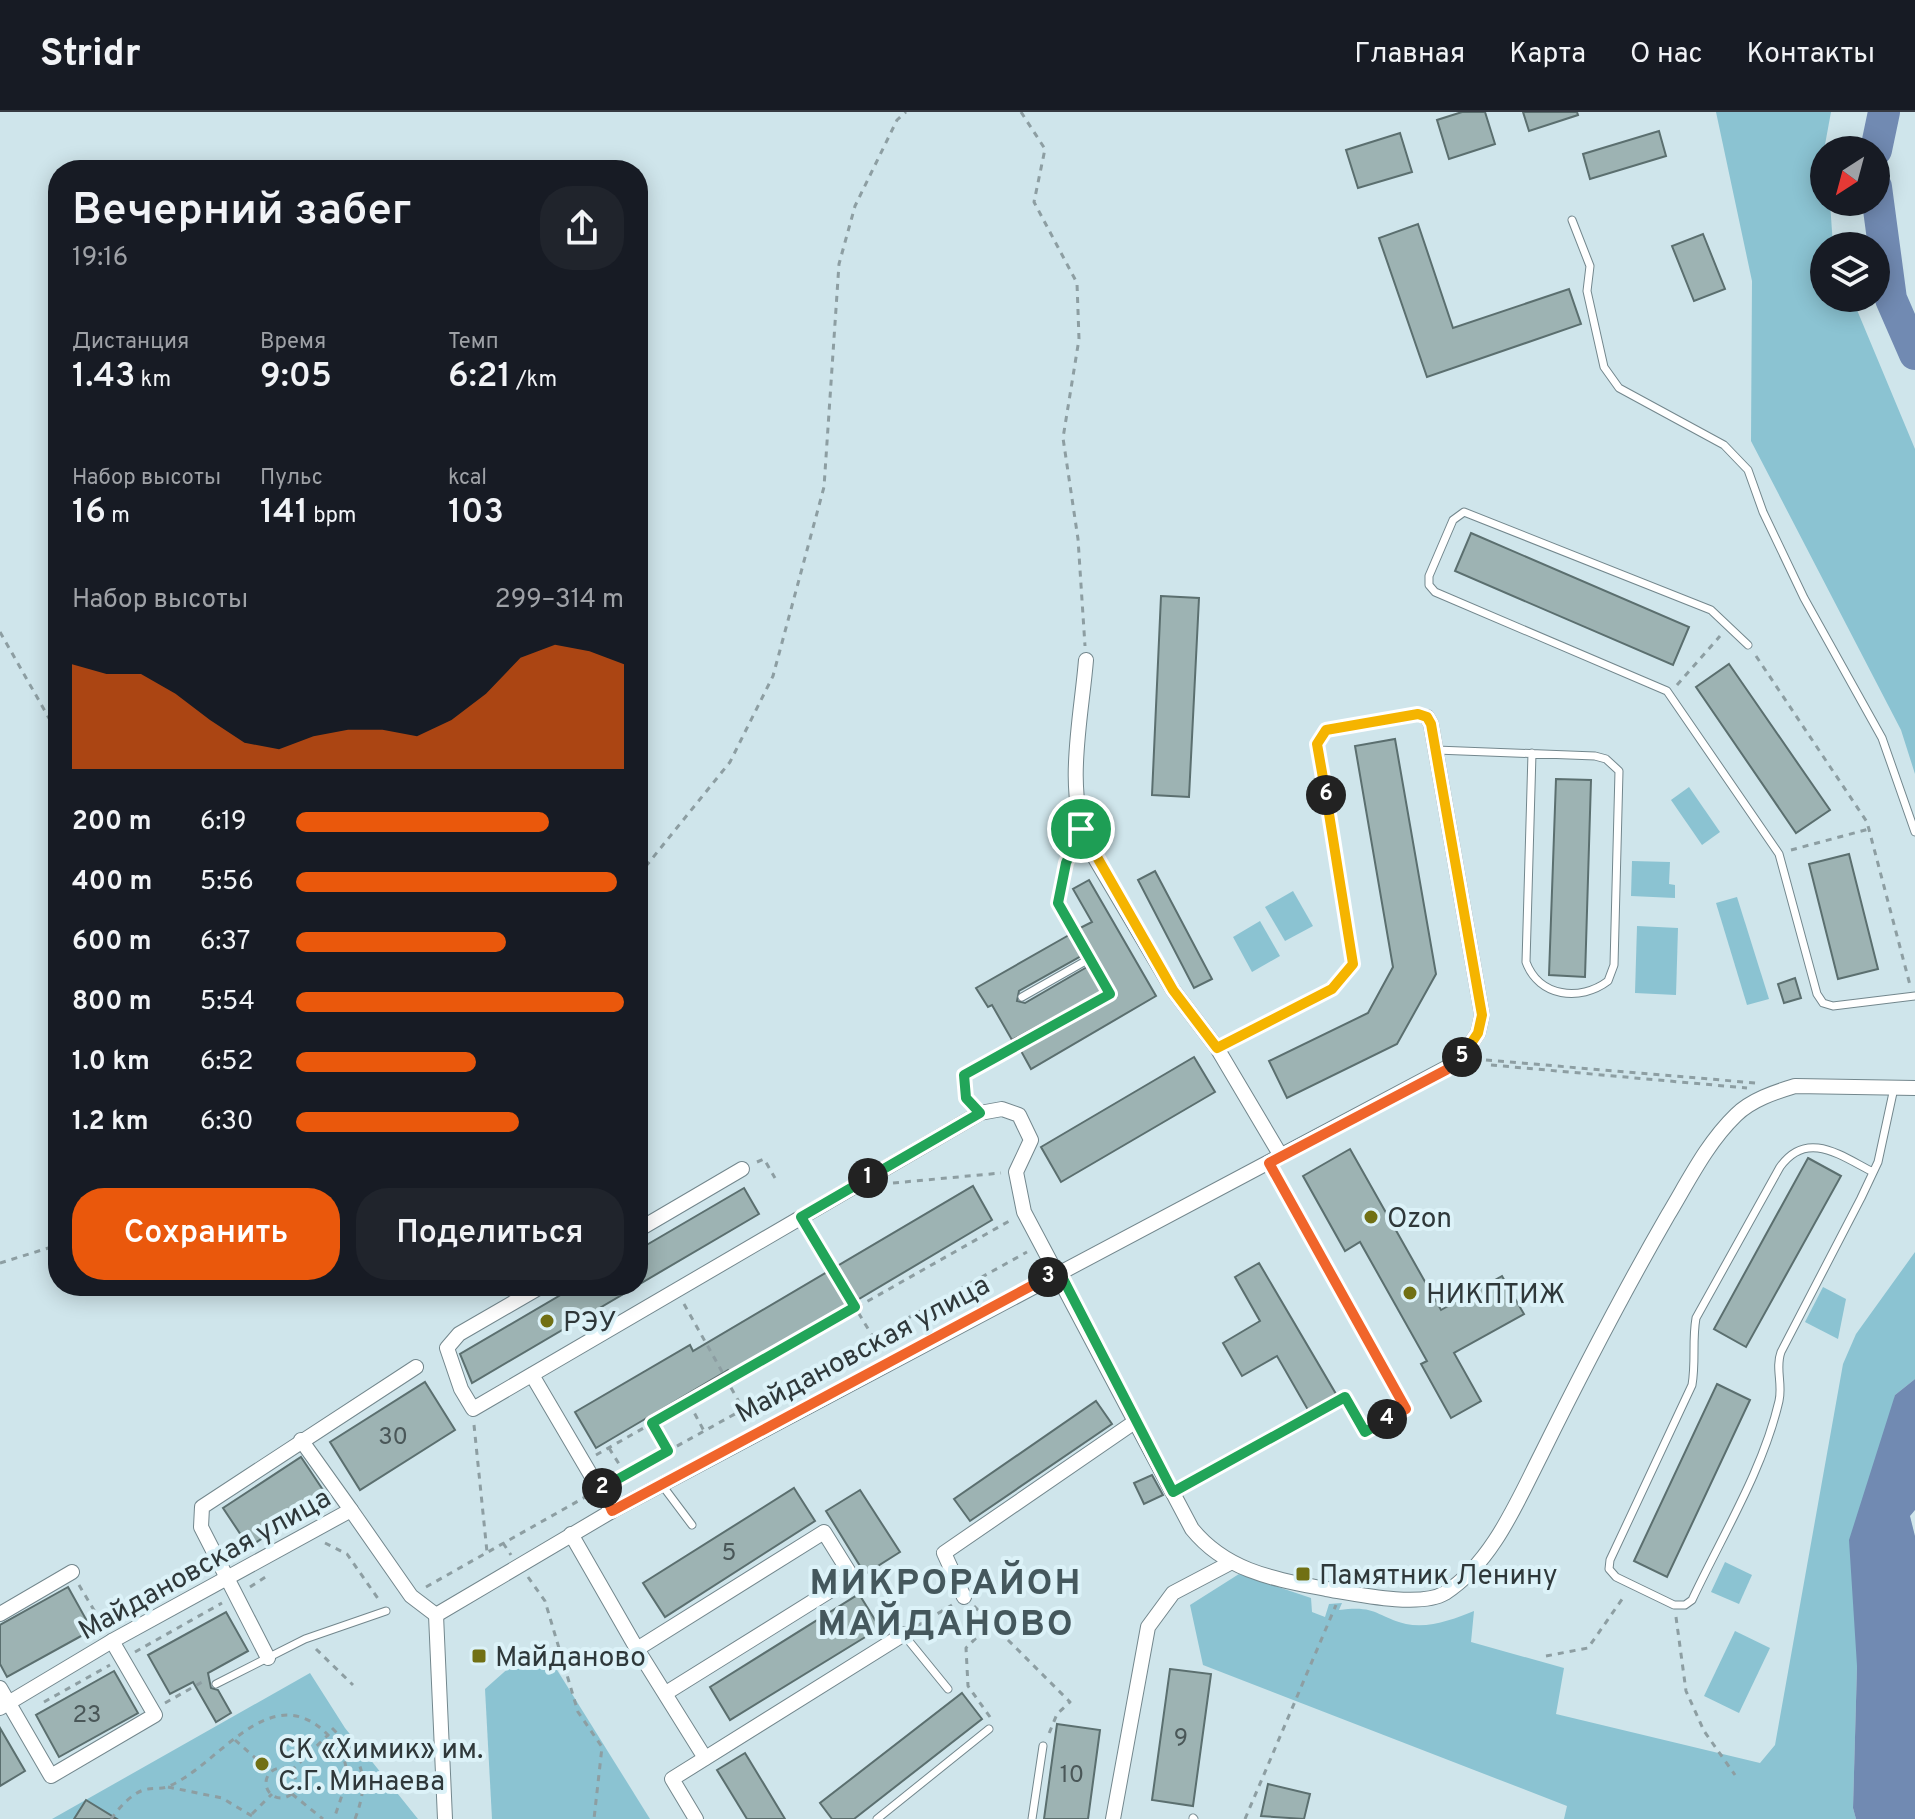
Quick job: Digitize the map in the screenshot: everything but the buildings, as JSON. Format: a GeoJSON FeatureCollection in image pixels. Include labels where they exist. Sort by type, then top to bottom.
{"type":"FeatureCollection","features":[{"type":"Feature","properties":{"kind":"street"},"geometry":{"type":"LineString","coordinates":[[1086,660],[1075,796],[1081,829],[1173,990],[1217,1048],[1275,1159]]}},
{"type":"Feature","properties":{"kind":"street","name":"Майдановская улица"},"geometry":{"type":"LineString","coordinates":[[4,1705],[112,1641],[351,1510],[411,1596],[436,1615],[612,1511],[1059,1271],[1446,1070],[1465,1054],[1478,1033],[1482,1015],[1436,750],[1427,717]]}},
{"type":"Feature","properties":{"kind":"street"},"geometry":{"type":"LineString","coordinates":[[525,1296],[459,1334],[447,1348],[461,1389],[473,1409],[980,1113],[1002,1109],[1019,1115],[1031,1140],[1016,1172],[1024,1212],[1059,1271],[1192,1529],[1208,1549],[1256,1574],[1342,1592],[1422,1601],[1445,1593],[1487,1550],[1509,1518],[1648,1250],[1709,1145],[1738,1112],[1780,1090],[1795,1086],[1915,1088]]}},
{"type":"Feature","properties":{"kind":"street"},"geometry":{"type":"LineString","coordinates":[[648,1224],[742,1169]]}},
{"type":"Feature","properties":{"kind":"street"},"geometry":{"type":"LineString","coordinates":[[268,1658],[201,1527],[202,1507],[416,1367]]}},
{"type":"Feature","properties":{"kind":"street"},"geometry":{"type":"LineString","coordinates":[[532,1375],[612,1511]]}},
{"type":"Feature","properties":{"kind":"street"},"geometry":{"type":"LineString","coordinates":[[964,1597],[944,1553],[1136,1421]]}},
{"type":"Feature","properties":{"kind":"street"},"geometry":{"type":"LineString","coordinates":[[301,1440],[351,1510]]}},
{"type":"Feature","properties":{"kind":"street"},"geometry":{"type":"LineString","coordinates":[[637,1649],[824,1532],[852,1577],[666,1693]]}},
{"type":"Feature","properties":{"kind":"street"},"geometry":{"type":"LineString","coordinates":[[571,1534],[705,1758]]}},
{"type":"Feature","properties":{"kind":"street"},"geometry":{"type":"LineString","coordinates":[[1113,1819],[1148,1627],[1173,1593],[1230,1563]]}},
{"type":"Feature","properties":{"kind":"street"},"geometry":{"type":"LineString","coordinates":[[0,1614],[72,1572]]}},
{"type":"Feature","properties":{"kind":"street"},"geometry":{"type":"LineString","coordinates":[[436,1615],[445,1819]]}},
{"type":"Feature","properties":{"kind":"street"},"geometry":{"type":"LineString","coordinates":[[696,1819],[672,1779],[904,1634]]}},
{"type":"Feature","properties":{"kind":"street"},"geometry":{"type":"LineString","coordinates":[[0,1688],[4,1705],[51,1776],[155,1715],[112,1641]]}},
{"type":"Feature","properties":{"kind":"lane"},"geometry":{"type":"LineString","coordinates":[[1572,220],[1590,266],[1587,291],[1604,367],[1610,379],[1619,388],[1724,445],[1748,470],[1763,512],[1804,598],[1882,738],[1915,832]]}},
{"type":"Feature","properties":{"kind":"lane"},"geometry":{"type":"LineString","coordinates":[[1748,645],[1731,624],[1711,610],[1470,514],[1457,514],[1429,576],[1429,585],[1435,592],[1659,686],[1669,694],[1779,854],[1817,994],[1823,1003],[1833,1006],[1914,996]]}},
{"type":"Feature","properties":{"kind":"lane"},"geometry":{"type":"LineString","coordinates":[[1217,1048],[1332,989],[1353,964],[1317,744],[1319,736],[1326,730],[1418,714],[1427,717]]}},
{"type":"Feature","properties":{"kind":"lane"},"geometry":{"type":"LineString","coordinates":[[1436,750],[1532,753],[1595,756],[1606,759],[1619,771],[1614,965],[1608,981],[1581,994],[1561,993],[1543,986],[1526,962],[1532,753]]}},
{"type":"Feature","properties":{"kind":"lane"},"geometry":{"type":"LineString","coordinates":[[980,1113],[966,1098],[964,1075],[1110,994],[1058,903],[1066,863],[1081,829]]}},
{"type":"Feature","properties":{"kind":"lane"},"geometry":{"type":"LineString","coordinates":[[1022,997],[1089,959]]}},
{"type":"Feature","properties":{"kind":"lane"},"geometry":{"type":"LineString","coordinates":[[1873,1172],[1821,1146],[1803,1146],[1789,1154],[1780,1167],[1696,1318],[1693,1340],[1697,1358],[1692,1385],[1610,1560],[1609,1569],[1616,1577],[1674,1605],[1685,1605],[1692,1600],[1758,1461],[1780,1398],[1778,1371],[1781,1352],[1873,1172],[1894,1086]]}},
{"type":"Feature","properties":{"kind":"lane"},"geometry":{"type":"LineString","coordinates":[[1173,1492],[1345,1397],[1365,1432],[1406,1409],[1275,1159]]}},
{"type":"Feature","properties":{"kind":"lane"},"geometry":{"type":"LineString","coordinates":[[662,1485],[692,1525]]}},
{"type":"Feature","properties":{"kind":"lane"},"geometry":{"type":"LineString","coordinates":[[216,1684],[305,1639],[386,1611]]}},
{"type":"Feature","properties":{"kind":"lane"},"geometry":{"type":"LineString","coordinates":[[904,1634],[948,1689]]}},
{"type":"Feature","properties":{"kind":"lane"},"geometry":{"type":"LineString","coordinates":[[877,1819],[989,1729]]}},
{"type":"Feature","properties":{"kind":"lane"},"geometry":{"type":"LineString","coordinates":[[1032,1819],[1043,1746]]}},
{"type":"Feature","properties":{"kind":"path"},"geometry":{"type":"LineString","coordinates":[[648,864],[730,762],[773,676],[824,487],[839,264],[855,206],[897,120],[906,112]]}},
{"type":"Feature","properties":{"kind":"path"},"geometry":{"type":"LineString","coordinates":[[1021,112],[1045,149],[1034,202],[1077,283],[1079,339],[1063,438],[1078,539],[1086,660]]}},
{"type":"Feature","properties":{"kind":"path"},"geometry":{"type":"LineString","coordinates":[[1669,694],[1731,624]]}},
{"type":"Feature","properties":{"kind":"path"},"geometry":{"type":"LineString","coordinates":[[0,632],[48,716]]}},
{"type":"Feature","properties":{"kind":"path"},"geometry":{"type":"LineString","coordinates":[[1748,645],[1856,801],[1869,829],[1914,996]]}},
{"type":"Feature","properties":{"kind":"path"},"geometry":{"type":"LineString","coordinates":[[1779,854],[1869,829]]}},
{"type":"Feature","properties":{"kind":"path"},"geometry":{"type":"LineString","coordinates":[[1486,1060],[1745,1081],[1780,1090]]}},
{"type":"Feature","properties":{"kind":"path"},"geometry":{"type":"LineString","coordinates":[[1491,1065],[1780,1090]]}},
{"type":"Feature","properties":{"kind":"path"},"geometry":{"type":"LineString","coordinates":[[764,1159],[775,1178]]}},
{"type":"Feature","properties":{"kind":"path"},"geometry":{"type":"LineString","coordinates":[[884,1184],[1016,1172]]}},
{"type":"Feature","properties":{"kind":"path"},"geometry":{"type":"LineString","coordinates":[[583,1462],[1024,1212]]}},
{"type":"Feature","properties":{"kind":"path"},"geometry":{"type":"LineString","coordinates":[[801,1217],[873,1337]]}},
{"type":"Feature","properties":{"kind":"path"},"geometry":{"type":"LineString","coordinates":[[411,1596],[1041,1245]]}},
{"type":"Feature","properties":{"kind":"path"},"geometry":{"type":"LineString","coordinates":[[0,1263],[48,1248]]}},
{"type":"Feature","properties":{"kind":"path"},"geometry":{"type":"LineString","coordinates":[[676,1291],[744,1409]]}},
{"type":"Feature","properties":{"kind":"path"},"geometry":{"type":"LineString","coordinates":[[688,1402],[704,1431]]}},
{"type":"Feature","properties":{"kind":"path"},"geometry":{"type":"LineString","coordinates":[[473,1409],[487,1552]]}},
{"type":"Feature","properties":{"kind":"path"},"geometry":{"type":"LineString","coordinates":[[652,1423],[668,1451]]}},
{"type":"Feature","properties":{"kind":"path"},"geometry":{"type":"LineString","coordinates":[[609,1448],[626,1475]]}},
{"type":"Feature","properties":{"kind":"path"},"geometry":{"type":"LineString","coordinates":[[323,1542],[347,1554],[386,1611]]}},
{"type":"Feature","properties":{"kind":"path"},"geometry":{"type":"LineString","coordinates":[[503,1543],[545,1601],[578,1712],[602,1747],[594,1819]]}},
{"type":"Feature","properties":{"kind":"path"},"geometry":{"type":"LineString","coordinates":[[72,1572],[112,1641]]}},
{"type":"Feature","properties":{"kind":"path"},"geometry":{"type":"LineString","coordinates":[[43,1702],[273,1572]]}},
{"type":"Feature","properties":{"kind":"path"},"geometry":{"type":"LineString","coordinates":[[1546,1656],[1588,1648],[1632,1585]]}},
{"type":"Feature","properties":{"kind":"path"},"geometry":{"type":"LineString","coordinates":[[1245,1819],[1342,1592]]}},
{"type":"Feature","properties":{"kind":"path"},"geometry":{"type":"LineString","coordinates":[[904,1634],[964,1597],[1070,1702],[1057,1714],[1043,1746]]}},
{"type":"Feature","properties":{"kind":"path"},"geometry":{"type":"LineString","coordinates":[[1674,1605],[1686,1691],[1704,1731],[1735,1775]]}},
{"type":"Feature","properties":{"kind":"path"},"geometry":{"type":"LineString","coordinates":[[989,1729],[990,1715],[968,1686],[966,1648],[991,1623]]}},
{"type":"Feature","properties":{"kind":"path"},"geometry":{"type":"LineString","coordinates":[[305,1639],[353,1685]]}},
{"type":"Feature","properties":{"kind":"path"},"geometry":{"type":"LineString","coordinates":[[166,1787],[263,1718],[294,1716],[311,1720],[343,1752],[348,1766],[334,1819]]}},
{"type":"Feature","properties":{"kind":"path"},"geometry":{"type":"LineString","coordinates":[[332,1728],[360,1762],[363,1794],[355,1819]]}},
{"type":"Feature","properties":{"kind":"path"},"geometry":{"type":"LineString","coordinates":[[291,1771],[328,1735]]}},
{"type":"Feature","properties":{"kind":"path"},"geometry":{"type":"LineString","coordinates":[[235,1739],[271,1772]]}},
{"type":"Feature","properties":{"kind":"path"},"geometry":{"type":"LineString","coordinates":[[282,1768],[291,1771],[297,1785],[292,1794],[283,1798],[272,1794],[266,1783],[271,1772],[282,1768]]}},
{"type":"Feature","properties":{"kind":"path"},"geometry":{"type":"LineString","coordinates":[[111,1819],[126,1802],[144,1789],[166,1787],[222,1798],[257,1819]]}},
{"type":"Feature","properties":{"kind":"path"},"geometry":{"type":"LineString","coordinates":[[252,1814],[272,1794]]}},
{"type":"Feature","properties":{"kind":"path"},"geometry":{"type":"LineString","coordinates":[[292,1794],[323,1819]]}},
{"type":"Feature","properties":{"kind":"shaded area"},"geometry":{"type":"Polygon","coordinates":[[[1716,112],[1831,112],[1827,136],[1810,136],[1810,216],[1831,216],[1832,232],[1810,232],[1810,312],[1858,312],[1915,449],[1915,774],[1901,730],[1751,441],[1752,281],[1716,112]]]}},
{"type":"Feature","properties":{"kind":"shaded area"},"geometry":{"type":"Polygon","coordinates":[[[1689,787],[1720,832],[1702,845],[1671,800],[1689,787]]]}},
{"type":"Feature","properties":{"kind":"shaded area"},"geometry":{"type":"Polygon","coordinates":[[[1632,861],[1670,862],[1669,884],[1675,885],[1675,898],[1631,896],[1632,861]]]}},
{"type":"Feature","properties":{"kind":"shaded area"},"geometry":{"type":"Polygon","coordinates":[[[1293,891],[1313,926],[1285,941],[1265,907],[1293,891]]]}},
{"type":"Feature","properties":{"kind":"shaded area"},"geometry":{"type":"Polygon","coordinates":[[[1737,897],[1769,999],[1747,1005],[1716,903],[1737,897]]]}},
{"type":"Feature","properties":{"kind":"shaded area"},"geometry":{"type":"Polygon","coordinates":[[[1260,921],[1280,956],[1252,972],[1233,937],[1260,921]]]}},
{"type":"Feature","properties":{"kind":"shaded area"},"geometry":{"type":"Polygon","coordinates":[[[1637,926],[1678,928],[1676,995],[1635,993],[1637,926]]]}},
{"type":"Feature","properties":{"kind":"shaded area"},"geometry":{"type":"Polygon","coordinates":[[[1915,1252],[1915,1379],[1895,1395],[1857,1666],[1853,1808],[1856,1819],[1564,1819],[1567,1806],[1203,1665],[1190,1605],[1239,1574],[1311,1598],[1312,1612],[1325,1617],[1329,1604],[1342,1603],[1339,1610],[1369,1610],[1415,1625],[1441,1622],[1474,1611],[1471,1642],[1564,1668],[1556,1714],[1760,1763],[1775,1745],[1843,1364],[1856,1334],[1915,1252]]]}},
{"type":"Feature","properties":{"kind":"shaded area"},"geometry":{"type":"Polygon","coordinates":[[[1823,1287],[1846,1299],[1838,1339],[1805,1322],[1823,1287]]]}},
{"type":"Feature","properties":{"kind":"shaded area"},"geometry":{"type":"Polygon","coordinates":[[[1915,1379],[1915,1510],[1910,1516],[1915,1536],[1915,1819],[1856,1819],[1853,1808],[1857,1666],[1849,1540],[1895,1395],[1915,1379]]]}},
{"type":"Feature","properties":{"kind":"shaded area"},"geometry":{"type":"Polygon","coordinates":[[[1725,1562],[1752,1575],[1739,1604],[1711,1592],[1725,1562]]]}},
{"type":"Feature","properties":{"kind":"shaded area"},"geometry":{"type":"Polygon","coordinates":[[[1735,1631],[1770,1648],[1739,1713],[1704,1696],[1735,1631]]]}},
{"type":"Feature","properties":{"kind":"shaded area"},"geometry":{"type":"Polygon","coordinates":[[[539,1641],[650,1819],[492,1819],[485,1689],[539,1641]]]}},
{"type":"Feature","properties":{"kind":"shaded area","name":"СК «Химик» им. С.Г. Минаева"},"geometry":{"type":"Polygon","coordinates":[[[310,1673],[345,1728],[418,1819],[52,1819],[310,1673]]]}},
{"type":"Feature","properties":{"kind":"waterway"},"geometry":{"type":"LineString","coordinates":[[1879,136],[1884,112]]}},
{"type":"Feature","properties":{"kind":"waterway"},"geometry":{"type":"LineString","coordinates":[[1880,216],[1891,299],[1915,354]]}},
{"type":"Feature","properties":{"kind":"place","name":"Ozon"},"geometry":{"type":"Point","coordinates":[1371,1217]}},
{"type":"Feature","properties":{"kind":"place","name":"НИКПТИЖ"},"geometry":{"type":"Point","coordinates":[1410,1293]}},
{"type":"Feature","properties":{"kind":"place","name":"РЭУ"},"geometry":{"type":"Point","coordinates":[547,1321]}},
{"type":"Feature","properties":{"kind":"place","name":"Памятник Ленину"},"geometry":{"type":"Point","coordinates":[1303,1574]}},
{"type":"Feature","properties":{"kind":"place","name":"Майданово"},"geometry":{"type":"Point","coordinates":[479,1656]}},
{"type":"Feature","properties":{"kind":"place","name":"СК «Химик» им. С.Г. Минаева"},"geometry":{"type":"Point","coordinates":[262,1764]}},
{"type":"Feature","properties":{"kind":"district","name":"МИКРОРАЙОН МАЙДАНОВО"},"geometry":{"type":"Point","coordinates":[946,1602]}},
{"type":"Feature","properties":{"kind":"route"},"geometry":{"type":"LineString","coordinates":[[1418,714],[1427,717],[1431,724],[1482,1015],[1478,1033],[1459,1061],[1446,1070],[1269,1163],[1406,1409],[1365,1432],[1345,1397],[1173,1492],[1059,1271],[612,1511],[599,1489],[668,1451],[652,1423],[855,1307],[801,1217],[980,1113],[966,1098],[964,1075],[1110,994],[1058,903],[1066,863],[1081,829],[1089,848],[1173,990],[1217,1048],[1332,989],[1353,964],[1317,744],[1319,736],[1326,730],[1418,714]]}}]}
